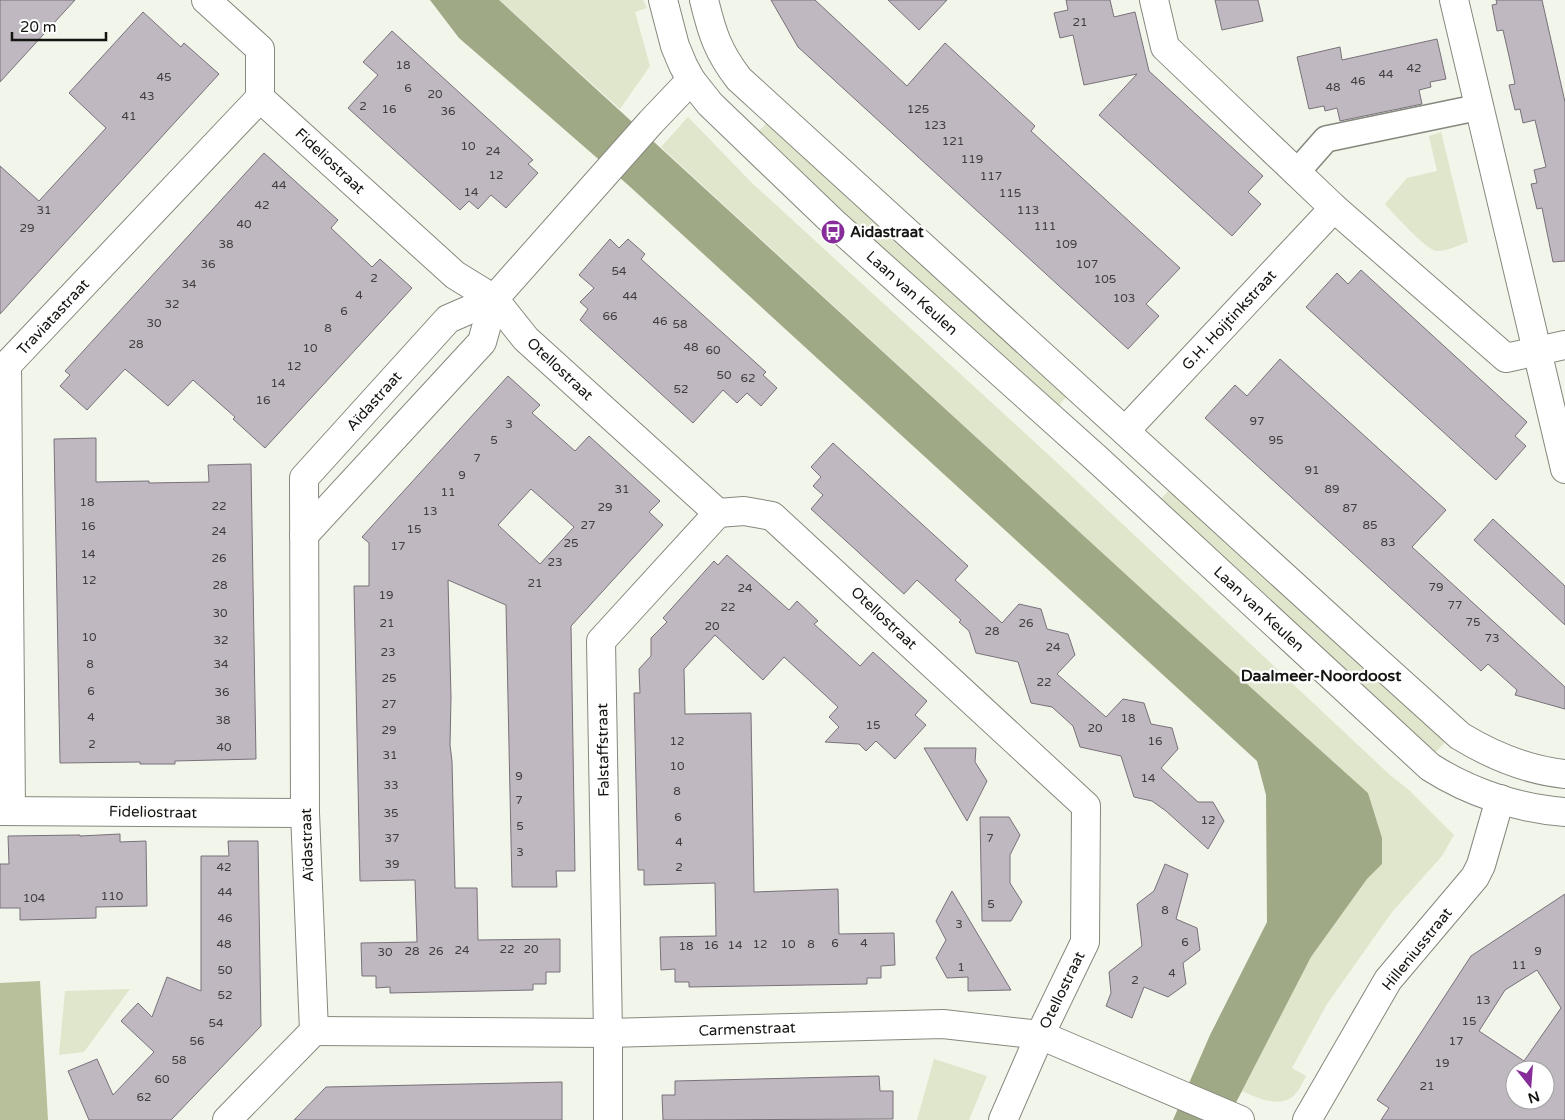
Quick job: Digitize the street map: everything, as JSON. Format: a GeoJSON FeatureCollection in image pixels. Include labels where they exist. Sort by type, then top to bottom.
{"type":"FeatureCollection","features":[{"type":"Feature","properties":{"kind":"street"},"geometry":{"type":"LineString","coordinates":[[206,0],[260,49],[260,98]]}},
{"type":"Feature","properties":{"kind":"street","name":"Laan van Keulen"},"geometry":{"type":"LineString","coordinates":[[663,0],[675,46],[691,80],[710,104],[836,225],[1097,459],[1430,767],[1461,785],[1500,799],[1565,812]]}},
{"type":"Feature","properties":{"kind":"street"},"geometry":{"type":"LineString","coordinates":[[704,0],[712,31],[722,56],[739,79],[1460,736],[1508,762],[1546,772],[1565,774]]}},
{"type":"Feature","properties":{"kind":"street"},"geometry":{"type":"LineString","coordinates":[[1154,0],[1165,48],[1334,208],[1506,358],[1565,345]]}},
{"type":"Feature","properties":{"kind":"street"},"geometry":{"type":"LineString","coordinates":[[1454,0],[1565,469]]}},
{"type":"Feature","properties":{"kind":"street"},"geometry":{"type":"LineString","coordinates":[[691,80],[722,56]]}},
{"type":"Feature","properties":{"kind":"street","name":"Aïdastraat"},"geometry":{"type":"LineString","coordinates":[[314,1031],[305,813],[304,478],[448,319],[494,299],[651,122],[691,80]]}},
{"type":"Feature","properties":{"kind":"street","name":"Fideliostraat"},"geometry":{"type":"LineString","coordinates":[[260,98],[454,276],[494,299]]}},
{"type":"Feature","properties":{"kind":"street","name":"Traviatastraat"},"geometry":{"type":"LineString","coordinates":[[6,811],[7,366],[260,98]]}},
{"type":"Feature","properties":{"kind":"street"},"geometry":{"type":"LineString","coordinates":[[1296,173],[1326,139],[1480,107]]}},
{"type":"Feature","properties":{"kind":"street","name":"G.H. Hoijtinkstraat"},"geometry":{"type":"LineString","coordinates":[[1125,431],[1334,208]]}},
{"type":"Feature","properties":{"kind":"street","name":"Aïdastraat"},"geometry":{"type":"LineString","coordinates":[[304,534],[482,342],[494,299]]}},
{"type":"Feature","properties":{"kind":"street","name":"Otellostraat"},"geometry":{"type":"LineString","coordinates":[[494,299],[526,339],[718,513],[744,511],[772,516],[1086,806],[1086,942],[1002,1120]]}},
{"type":"Feature","properties":{"kind":"street"},"geometry":{"type":"LineString","coordinates":[[1097,459],[1125,431]]}},
{"type":"Feature","properties":{"kind":"street","name":"Falstaffstraat"},"geometry":{"type":"LineString","coordinates":[[608,1120],[601,641],[718,513]]}},
{"type":"Feature","properties":{"kind":"street"},"geometry":{"type":"LineString","coordinates":[[1500,799],[1508,762]]}},
{"type":"Feature","properties":{"kind":"street","name":"Hilleniusstraat"},"geometry":{"type":"LineString","coordinates":[[1307,1120],[1388,980],[1475,877],[1481,865],[1500,799]]}},
{"type":"Feature","properties":{"kind":"street","name":"Fideliostraat"},"geometry":{"type":"LineString","coordinates":[[6,811],[305,813]]}},
{"type":"Feature","properties":{"kind":"street","name":"Carmenstraat"},"geometry":{"type":"LineString","coordinates":[[314,1031],[608,1033],[943,1024],[1040,1036],[1240,1120]]}},
{"type":"Feature","properties":{"kind":"street"},"geometry":{"type":"LineString","coordinates":[[227,1120],[314,1031]]}},
{"type":"Feature","properties":{"kind":"shaded area"},"geometry":{"type":"Polygon","coordinates":[[[430,0],[499,0],[1156,602],[1368,793],[1382,838],[1382,864],[1367,879],[1311,957],[1227,1120],[1173,1120],[1210,1035],[1267,922],[1266,795],[1257,761],[627,184],[459,38],[430,0]]]}},
{"type":"Feature","properties":{"kind":"shaded area"},"geometry":{"type":"Polygon","coordinates":[[[499,0],[643,0],[647,8],[635,12],[650,66],[620,109],[499,0]]]}},
{"type":"Feature","properties":{"kind":"shaded area"},"geometry":{"type":"Polygon","coordinates":[[[688,117],[751,182],[1051,457],[1390,775],[1409,790],[1454,835],[1442,856],[1392,912],[1327,1004],[1292,1068],[1306,1076],[1299,1090],[1291,1098],[1277,1102],[1270,1101],[1242,1091],[1311,957],[1367,879],[1382,864],[1368,793],[1156,602],[661,147],[688,117]]]}},
{"type":"Feature","properties":{"kind":"shaded area"},"geometry":{"type":"Polygon","coordinates":[[[769,120],[1069,394],[1056,409],[755,136],[769,120]]]}},
{"type":"Feature","properties":{"kind":"shaded area"},"geometry":{"type":"Polygon","coordinates":[[[1441,132],[1468,242],[1437,251],[1418,239],[1385,204],[1407,178],[1437,171],[1429,136],[1441,132]]]}},
{"type":"Feature","properties":{"kind":"shaded area"},"geometry":{"type":"Polygon","coordinates":[[[1172,487],[1448,739],[1433,755],[1157,503],[1172,487]]]}},
{"type":"Feature","properties":{"kind":"shaded area"},"geometry":{"type":"Polygon","coordinates":[[[40,981],[48,1120],[0,1120],[0,983],[40,981]]]}},
{"type":"Feature","properties":{"kind":"shaded area"},"geometry":{"type":"Polygon","coordinates":[[[130,989],[84,1052],[59,1055],[65,991],[130,989]]]}},
{"type":"Feature","properties":{"kind":"shaded area"},"geometry":{"type":"Polygon","coordinates":[[[934,1059],[987,1076],[969,1120],[917,1120],[934,1059]]]}},
{"type":"Feature","properties":{"kind":"building"},"geometry":{"type":"Polygon","coordinates":[[[0,0],[75,0],[0,82],[0,0]]]}},
{"type":"Feature","properties":{"kind":"building"},"geometry":{"type":"Polygon","coordinates":[[[771,0],[815,0],[907,86],[945,43],[1035,126],[1031,131],[1180,268],[1146,304],[1159,316],[1128,349],[798,47],[771,0]]]}},
{"type":"Feature","properties":{"kind":"building"},"geometry":{"type":"Polygon","coordinates":[[[888,0],[947,0],[919,30],[888,0]]]}},
{"type":"Feature","properties":{"kind":"building"},"geometry":{"type":"Polygon","coordinates":[[[1066,0],[1110,0],[1114,17],[1135,12],[1149,71],[1263,176],[1248,192],[1261,204],[1232,236],[1099,115],[1137,74],[1084,85],[1073,35],[1060,38],[1054,13],[1068,10],[1066,0]]]}},
{"type":"Feature","properties":{"kind":"building"},"geometry":{"type":"Polygon","coordinates":[[[1215,0],[1258,0],[1263,21],[1222,30],[1215,0]]]}},
{"type":"Feature","properties":{"kind":"building"},"geometry":{"type":"Polygon","coordinates":[[[1496,0],[1542,0],[1565,102],[1565,261],[1553,262],[1542,208],[1537,209],[1531,184],[1537,183],[1534,170],[1546,167],[1535,120],[1523,123],[1520,109],[1515,110],[1509,85],[1515,84],[1509,56],[1503,30],[1497,31],[1492,5],[1497,4],[1496,0]]]}},
{"type":"Feature","properties":{"kind":"building"},"geometry":{"type":"Polygon","coordinates":[[[143,12],[181,47],[184,43],[219,74],[0,314],[0,166],[39,201],[106,128],[69,93],[143,12]]]}},
{"type":"Feature","properties":{"kind":"building"},"geometry":{"type":"Polygon","coordinates":[[[392,31],[533,160],[528,164],[538,173],[506,208],[491,195],[478,209],[469,201],[460,210],[348,108],[378,75],[363,62],[392,31]]]}},
{"type":"Feature","properties":{"kind":"building"},"geometry":{"type":"Polygon","coordinates":[[[1437,39],[1446,79],[1430,82],[1431,87],[1419,90],[1422,104],[1340,121],[1337,108],[1325,111],[1324,106],[1309,109],[1297,57],[1340,47],[1342,60],[1437,39]]]}},
{"type":"Feature","properties":{"kind":"building"},"geometry":{"type":"Polygon","coordinates":[[[264,153],[338,220],[331,228],[372,267],[380,259],[412,288],[265,448],[233,419],[235,417],[193,380],[168,406],[125,369],[87,410],[60,386],[70,375],[65,371],[264,153]]]}},
{"type":"Feature","properties":{"kind":"building"},"geometry":{"type":"Polygon","coordinates":[[[610,239],[619,248],[628,239],[645,254],[641,259],[766,372],[763,375],[777,388],[761,406],[747,393],[737,403],[723,390],[693,423],[580,320],[588,309],[580,302],[594,288],[579,275],[610,239]]]}},
{"type":"Feature","properties":{"kind":"building"},"geometry":{"type":"Polygon","coordinates":[[[1361,270],[1527,422],[1515,436],[1526,446],[1496,480],[1306,307],[1337,273],[1348,284],[1361,270]]]}},
{"type":"Feature","properties":{"kind":"building"},"geometry":{"type":"Polygon","coordinates":[[[1280,359],[1446,510],[1412,547],[1565,687],[1565,709],[1515,695],[1517,690],[1488,664],[1481,671],[1205,418],[1235,385],[1247,396],[1280,359]]]}},
{"type":"Feature","properties":{"kind":"building"},"geometry":{"type":"Polygon","coordinates":[[[508,376],[540,405],[532,413],[575,451],[589,436],[660,501],[649,512],[663,525],[571,626],[575,871],[556,871],[557,887],[512,887],[506,605],[448,580],[451,697],[450,745],[455,888],[477,888],[478,940],[560,939],[560,972],[546,972],[546,984],[533,984],[533,990],[390,993],[390,987],[376,988],[376,976],[362,976],[361,943],[417,942],[415,880],[360,881],[354,586],[369,586],[369,543],[362,537],[508,376]],[[531,489],[498,525],[540,564],[574,527],[531,489]]]}},
{"type":"Feature","properties":{"kind":"building"},"geometry":{"type":"Polygon","coordinates":[[[96,438],[96,482],[209,482],[208,465],[251,464],[256,759],[175,761],[175,764],[140,764],[140,762],[60,763],[54,439],[96,438]]]}},
{"type":"Feature","properties":{"kind":"building"},"geometry":{"type":"Polygon","coordinates":[[[833,443],[968,566],[955,580],[1002,623],[1019,604],[1041,609],[1047,629],[1068,634],[1075,655],[1057,674],[1106,717],[1123,699],[1144,703],[1151,724],[1172,728],[1178,749],[1161,768],[1198,802],[1213,802],[1224,821],[1208,849],[1166,811],[1152,801],[1134,797],[1121,756],[1080,747],[1073,726],[1052,707],[1031,703],[1018,662],[976,653],[969,631],[959,622],[961,620],[917,580],[904,594],[811,509],[823,495],[813,486],[821,477],[811,467],[833,443]]]}},
{"type":"Feature","properties":{"kind":"building"},"geometry":{"type":"Polygon","coordinates":[[[1493,519],[1565,586],[1565,625],[1474,540],[1493,519]]]}},
{"type":"Feature","properties":{"kind":"building"},"geometry":{"type":"Polygon","coordinates":[[[727,555],[789,610],[797,601],[818,621],[814,624],[860,666],[873,652],[927,701],[915,715],[926,725],[895,759],[876,741],[866,751],[859,744],[825,742],[839,727],[829,717],[838,707],[784,657],[763,680],[715,635],[684,669],[685,714],[751,713],[754,892],[838,889],[839,934],[894,933],[895,965],[881,966],[881,978],[867,978],[867,984],[689,987],[689,982],[675,982],[675,969],[661,970],[660,937],[716,936],[715,883],[644,885],[644,870],[638,870],[634,693],[640,693],[639,669],[651,656],[651,638],[667,622],[663,618],[714,561],[718,565],[727,555]]]}},
{"type":"Feature","properties":{"kind":"building"},"geometry":{"type":"Polygon","coordinates":[[[924,748],[976,748],[975,762],[987,781],[967,821],[924,748]]]}},
{"type":"Feature","properties":{"kind":"building"},"geometry":{"type":"Polygon","coordinates":[[[980,817],[1009,817],[1020,835],[1010,855],[1010,883],[1022,902],[1011,921],[982,921],[980,817]]]}},
{"type":"Feature","properties":{"kind":"building"},"geometry":{"type":"Polygon","coordinates":[[[120,834],[120,842],[146,841],[147,906],[96,907],[96,918],[20,920],[20,908],[0,908],[0,864],[9,864],[8,836],[120,834]]]}},
{"type":"Feature","properties":{"kind":"building"},"geometry":{"type":"Polygon","coordinates":[[[228,841],[258,841],[261,1026],[171,1120],[89,1120],[68,1071],[97,1059],[113,1095],[154,1052],[121,1021],[138,1003],[152,1017],[167,977],[201,991],[201,856],[229,856],[228,841]]]}},
{"type":"Feature","properties":{"kind":"building"},"geometry":{"type":"Polygon","coordinates":[[[1165,864],[1188,874],[1176,919],[1197,928],[1200,950],[1183,963],[1186,984],[1168,997],[1144,987],[1132,1018],[1106,1006],[1111,993],[1109,972],[1142,946],[1137,904],[1154,891],[1165,864]]]}},
{"type":"Feature","properties":{"kind":"building"},"geometry":{"type":"Polygon","coordinates":[[[952,891],[1011,990],[968,991],[968,977],[947,978],[936,958],[946,940],[936,921],[952,891]]]}},
{"type":"Feature","properties":{"kind":"building"},"geometry":{"type":"Polygon","coordinates":[[[1565,894],[1565,1120],[1381,1120],[1389,1108],[1377,1100],[1471,956],[1565,894]],[[1537,970],[1505,990],[1479,1031],[1522,1060],[1505,1060],[1505,1110],[1555,1110],[1555,1060],[1525,1060],[1561,1008],[1537,970]]]}},
{"type":"Feature","properties":{"kind":"building"},"geometry":{"type":"Polygon","coordinates":[[[879,1076],[880,1091],[893,1091],[893,1119],[663,1120],[662,1095],[675,1095],[675,1081],[879,1076]]]}},
{"type":"Feature","properties":{"kind":"building"},"geometry":{"type":"Polygon","coordinates":[[[562,1082],[562,1120],[294,1120],[326,1087],[562,1082]]]}},
{"type":"Feature","properties":{"kind":"place","name":"Aidastraat"},"geometry":{"type":"Point","coordinates":[833,232]}},
{"type":"Feature","properties":{"kind":"district","name":"Daalmeer-Noordoost"},"geometry":{"type":"Point","coordinates":[1321,675]}}]}
